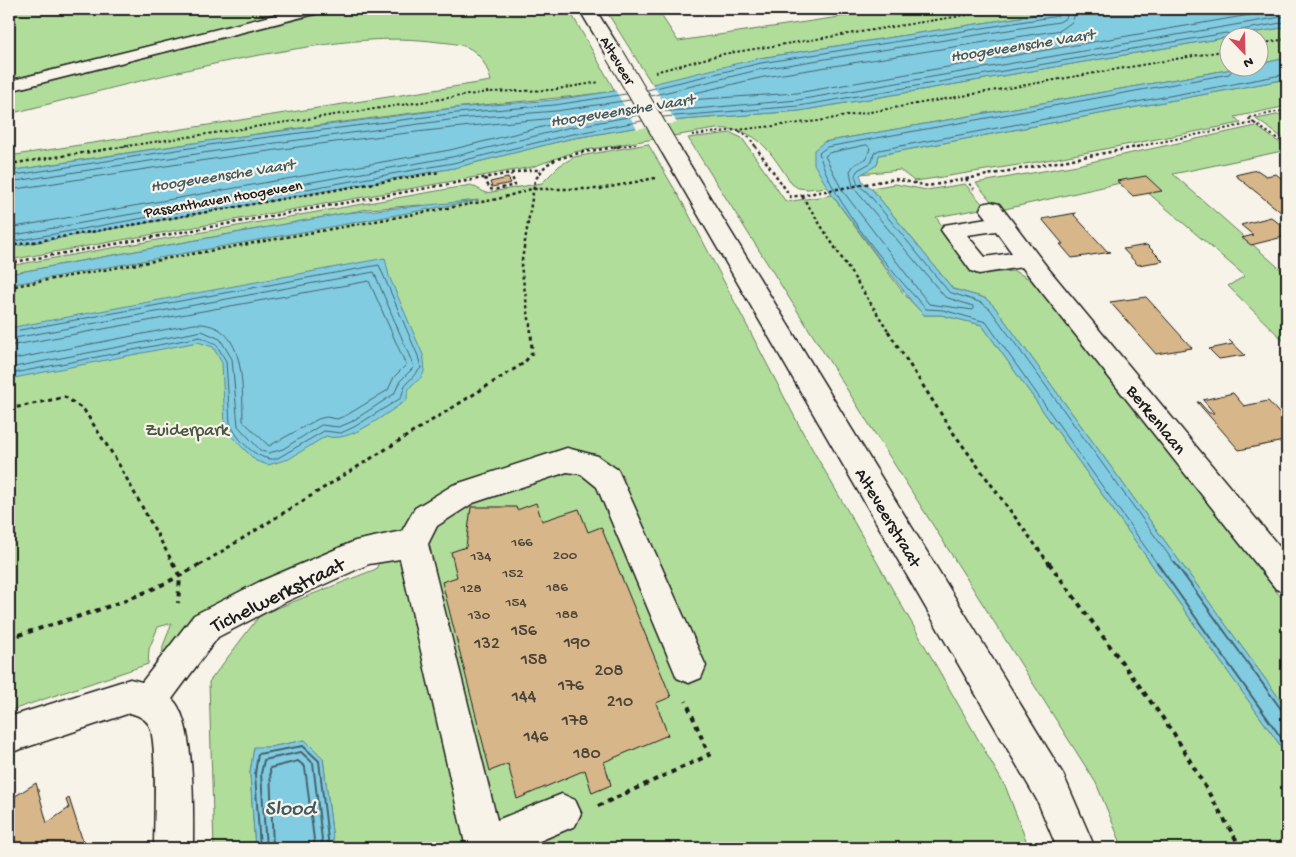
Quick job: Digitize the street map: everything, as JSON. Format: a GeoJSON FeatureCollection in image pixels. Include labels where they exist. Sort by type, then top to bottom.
{"type":"FeatureCollection","features":[{"type":"Feature","properties":{"kind":"street"},"geometry":{"type":"LineString","coordinates":[[9,86],[316,9]]}},
{"type":"Feature","properties":{"kind":"street","name":"Alteveer"},"geometry":{"type":"LineString","coordinates":[[587,9],[690,181]]}},
{"type":"Feature","properties":{"kind":"street","name":"Alteveerstraat"},"geometry":{"type":"LineString","coordinates":[[690,181],[1050,787],[1076,848]]}},
{"type":"Feature","properties":{"kind":"street"},"geometry":{"type":"LineString","coordinates":[[996,216],[952,230],[979,266],[1028,258]]}},
{"type":"Feature","properties":{"kind":"street","name":"Berkenlaan"},"geometry":{"type":"LineString","coordinates":[[996,216],[1287,579]]}},
{"type":"Feature","properties":{"kind":"street"},"geometry":{"type":"LineString","coordinates":[[562,813],[484,845],[412,543],[426,517],[463,494],[567,460],[588,464],[608,479],[688,666]]}},
{"type":"Feature","properties":{"kind":"street","name":"Tichelwerkstraat"},"geometry":{"type":"LineString","coordinates":[[149,701],[206,626],[270,593],[366,551],[412,543]]}},
{"type":"Feature","properties":{"kind":"street"},"geometry":{"type":"LineString","coordinates":[[9,735],[130,696],[149,701],[166,717],[171,744],[174,848]]}},
{"type":"Feature","properties":{"kind":"path"},"geometry":{"type":"LineString","coordinates":[[648,73],[722,54],[1004,9]]}},
{"type":"Feature","properties":{"kind":"path"},"geometry":{"type":"LineString","coordinates":[[1268,42],[1287,39]]}},
{"type":"Feature","properties":{"kind":"path"},"geometry":{"type":"LineString","coordinates":[[1218,52],[856,115],[734,130],[749,136],[791,197],[895,179],[928,186],[966,180],[1060,163],[1254,123]]}},
{"type":"Feature","properties":{"kind":"path"},"geometry":{"type":"LineString","coordinates":[[9,164],[488,92],[550,90],[604,81]]}},
{"type":"Feature","properties":{"kind":"path"},"geometry":{"type":"LineString","coordinates":[[1287,110],[1248,118],[1287,145]]}},
{"type":"Feature","properties":{"kind":"path"},"geometry":{"type":"LineString","coordinates":[[9,263],[485,178],[542,170],[532,188],[521,266],[533,344],[532,353],[524,363],[180,577],[130,599],[9,638]]}},
{"type":"Feature","properties":{"kind":"path","name":"Passanthaven Hoogeveen"},"geometry":{"type":"LineString","coordinates":[[9,246],[440,172]]}},
{"type":"Feature","properties":{"kind":"path"},"geometry":{"type":"LineString","coordinates":[[485,178],[489,188],[493,190],[515,186],[511,174]]}},
{"type":"Feature","properties":{"kind":"path"},"geometry":{"type":"LineString","coordinates":[[966,180],[996,216]]}},
{"type":"Feature","properties":{"kind":"path"},"geometry":{"type":"LineString","coordinates":[[9,287],[498,199],[532,188],[553,186],[582,190],[690,181]]}},
{"type":"Feature","properties":{"kind":"path"},"geometry":{"type":"LineString","coordinates":[[802,196],[952,431],[1173,732],[1241,848]]}},
{"type":"Feature","properties":{"kind":"path"},"geometry":{"type":"LineString","coordinates":[[9,409],[65,397],[84,410],[122,470],[180,577]]}},
{"type":"Feature","properties":{"kind":"path"},"geometry":{"type":"LineString","coordinates":[[562,813],[583,813],[709,755],[677,679],[688,666]]}},
{"type":"Feature","properties":{"kind":"green space"},"geometry":{"type":"Polygon","coordinates":[[[9,9],[296,9],[9,80],[9,9]]]}},
{"type":"Feature","properties":{"kind":"green space"},"geometry":{"type":"Polygon","coordinates":[[[340,9],[566,9],[570,11],[615,91],[342,122],[9,171],[9,156],[491,81],[481,58],[471,49],[463,46],[453,43],[420,40],[364,40],[307,47],[218,63],[9,114],[9,92],[340,9]]]}},
{"type":"Feature","properties":{"kind":"green space"},"geometry":{"type":"Polygon","coordinates":[[[605,9],[657,9],[678,41],[893,9],[1072,9],[760,58],[710,79],[652,84],[605,9]]]}},
{"type":"Feature","properties":{"kind":"green space"},"geometry":{"type":"Polygon","coordinates":[[[1287,27],[1287,58],[1268,62],[1268,30],[1287,27]]]}},
{"type":"Feature","properties":{"kind":"green space"},"geometry":{"type":"Polygon","coordinates":[[[1218,39],[1218,72],[824,142],[825,182],[828,187],[798,188],[792,184],[770,152],[753,137],[731,129],[716,129],[574,152],[532,167],[9,260],[9,247],[454,168],[569,139],[681,120],[799,111],[1218,39]]]}},
{"type":"Feature","properties":{"kind":"green space"},"geometry":{"type":"Polygon","coordinates":[[[1287,79],[1287,106],[1235,117],[1241,123],[1031,163],[923,180],[914,181],[900,170],[860,174],[877,165],[879,155],[1287,79]]]}},
{"type":"Feature","properties":{"kind":"green space"},"geometry":{"type":"Polygon","coordinates":[[[1287,113],[1287,141],[1256,119],[1287,113]]]}},
{"type":"Feature","properties":{"kind":"green space"},"geometry":{"type":"Polygon","coordinates":[[[1256,126],[1287,148],[1287,150],[1173,174],[1287,275],[1287,344],[1228,286],[1245,276],[1139,185],[1129,181],[1005,209],[996,207],[976,183],[1077,165],[1256,126]]]}},
{"type":"Feature","properties":{"kind":"green space"},"geometry":{"type":"Polygon","coordinates":[[[731,133],[742,138],[786,202],[832,195],[904,294],[924,315],[941,315],[982,325],[1287,755],[1287,848],[1123,848],[1096,783],[688,138],[731,133]]]}},
{"type":"Feature","properties":{"kind":"green space","name":"Zuiderpark"},"geometry":{"type":"Polygon","coordinates":[[[648,144],[685,207],[802,431],[1006,788],[1029,848],[334,848],[323,758],[305,740],[254,748],[250,773],[255,848],[214,848],[209,682],[260,615],[376,569],[384,551],[162,660],[163,646],[172,623],[158,627],[149,649],[148,664],[9,711],[9,281],[422,205],[368,209],[9,274],[9,266],[471,185],[486,193],[542,183],[559,166],[574,157],[648,144]]]}},
{"type":"Feature","properties":{"kind":"green space"},"geometry":{"type":"Polygon","coordinates":[[[895,184],[927,190],[965,184],[986,208],[936,217],[975,274],[1014,271],[1034,281],[1287,605],[1287,709],[994,306],[985,298],[953,289],[871,188],[895,184]]]}},
{"type":"Feature","properties":{"kind":"water","name":"Hoogeveensche Vaart"},"geometry":{"type":"Polygon","coordinates":[[[1072,9],[1287,9],[1287,27],[1268,30],[1268,28],[1218,28],[1218,39],[799,111],[681,120],[569,139],[454,168],[9,247],[9,171],[221,139],[456,108],[554,100],[615,91],[760,58],[1072,9]]]}},
{"type":"Feature","properties":{"kind":"water"},"geometry":{"type":"Polygon","coordinates":[[[1287,58],[1287,79],[879,155],[877,165],[860,175],[863,182],[871,188],[953,289],[985,298],[994,306],[1287,709],[1287,755],[982,325],[941,315],[924,315],[912,302],[832,195],[814,164],[814,150],[824,142],[1218,72],[1218,78],[1268,78],[1268,62],[1287,58]]]}},
{"type":"Feature","properties":{"kind":"water"},"geometry":{"type":"Polygon","coordinates":[[[479,200],[9,285],[9,274],[346,213],[479,200]]]}},
{"type":"Feature","properties":{"kind":"water"},"geometry":{"type":"Polygon","coordinates":[[[385,258],[389,276],[423,355],[424,372],[410,387],[407,400],[379,419],[345,436],[335,438],[326,436],[289,459],[268,465],[256,461],[228,433],[225,425],[222,363],[213,347],[198,342],[9,379],[9,328],[385,258]]]}},
{"type":"Feature","properties":{"kind":"water","name":"Slood"},"geometry":{"type":"Polygon","coordinates":[[[305,740],[323,758],[334,848],[255,848],[250,773],[254,747],[270,747],[305,740]]]}},
{"type":"Feature","properties":{"kind":"pier"},"geometry":{"type":"Polygon","coordinates":[[[651,82],[677,123],[637,129],[614,88],[651,82]]]}},
{"type":"Feature","properties":{"kind":"building"},"geometry":{"type":"Polygon","coordinates":[[[1257,170],[1266,176],[1276,174],[1287,183],[1287,217],[1235,175],[1257,170]]]}},
{"type":"Feature","properties":{"kind":"building"},"geometry":{"type":"Polygon","coordinates":[[[1146,176],[1162,191],[1133,196],[1117,181],[1146,176]]]}},
{"type":"Feature","properties":{"kind":"building"},"geometry":{"type":"Polygon","coordinates":[[[508,178],[511,183],[492,187],[490,182],[508,178]]]}},
{"type":"Feature","properties":{"kind":"building"},"geometry":{"type":"Polygon","coordinates":[[[1076,213],[1074,215],[1107,251],[1111,252],[1072,258],[1042,219],[1076,213]]]}},
{"type":"Feature","properties":{"kind":"building"},"geometry":{"type":"Polygon","coordinates":[[[1271,217],[1287,230],[1287,236],[1251,245],[1242,238],[1253,235],[1241,225],[1271,217]]]}},
{"type":"Feature","properties":{"kind":"building"},"geometry":{"type":"Polygon","coordinates":[[[1147,245],[1163,261],[1138,265],[1123,249],[1147,245]]]}},
{"type":"Feature","properties":{"kind":"building"},"geometry":{"type":"Polygon","coordinates":[[[1146,297],[1192,348],[1156,354],[1110,302],[1146,297]]]}},
{"type":"Feature","properties":{"kind":"building"},"geometry":{"type":"Polygon","coordinates":[[[1229,340],[1245,355],[1219,359],[1209,349],[1233,344],[1229,340]]]}},
{"type":"Feature","properties":{"kind":"building"},"geometry":{"type":"Polygon","coordinates":[[[1233,393],[1244,406],[1268,401],[1287,422],[1287,444],[1284,441],[1239,450],[1197,402],[1209,413],[1214,413],[1203,400],[1233,393]]]}},
{"type":"Feature","properties":{"kind":"building"},"geometry":{"type":"Polygon","coordinates":[[[536,503],[542,521],[579,509],[588,532],[601,527],[671,697],[656,703],[668,735],[604,762],[611,785],[592,793],[585,770],[517,799],[508,764],[490,771],[442,582],[457,577],[451,552],[466,547],[471,507],[516,507],[517,510],[536,503]]]}},
{"type":"Feature","properties":{"kind":"building"},"geometry":{"type":"Polygon","coordinates":[[[36,783],[47,823],[69,808],[66,800],[69,798],[85,848],[9,848],[9,800],[36,783]]]}}]}
